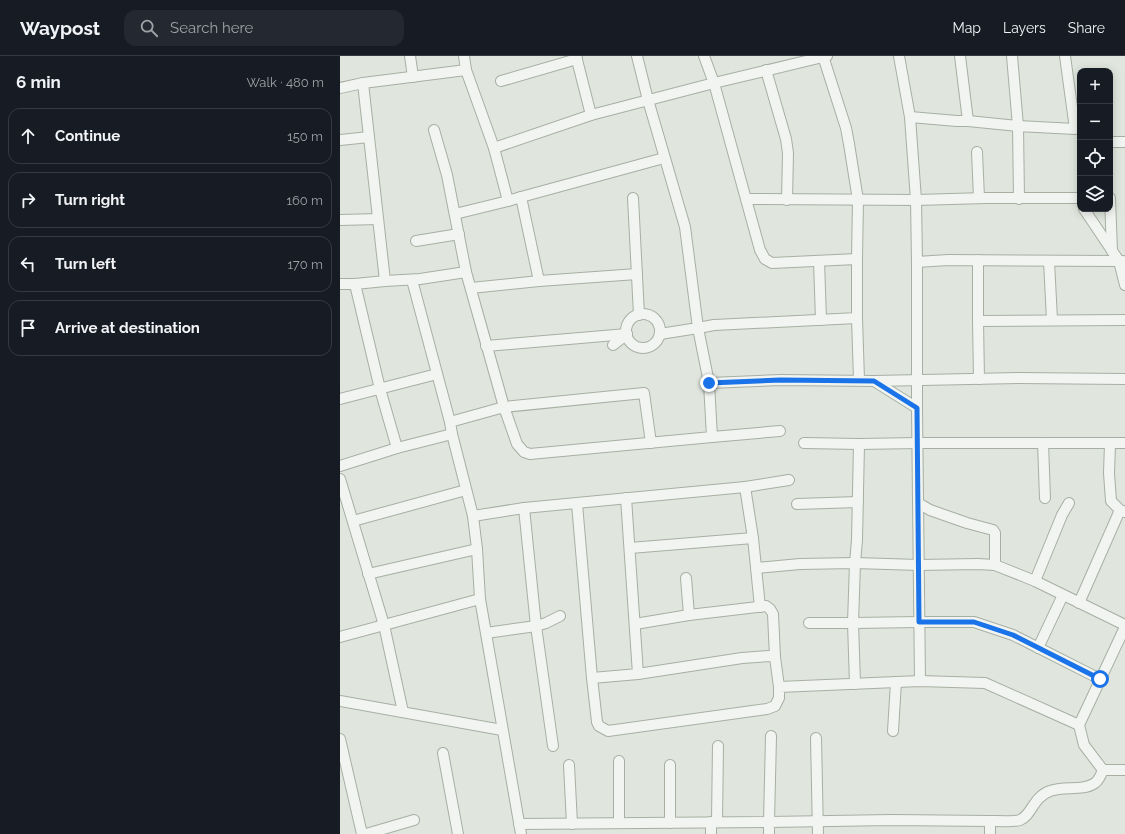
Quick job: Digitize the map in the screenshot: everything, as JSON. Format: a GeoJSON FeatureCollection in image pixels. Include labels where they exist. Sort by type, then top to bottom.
{"type":"FeatureCollection","features":[{"type":"Feature","properties":{"kind":"street"},"geometry":{"type":"LineString","coordinates":[[410,56],[413,77]]}},
{"type":"Feature","properties":{"kind":"street"},"geometry":{"type":"LineString","coordinates":[[464,56],[466,70],[494,148],[508,201]]}},
{"type":"Feature","properties":{"kind":"street"},"geometry":{"type":"LineString","coordinates":[[637,56],[664,158],[685,227],[698,328],[709,383],[712,437]]}},
{"type":"Feature","properties":{"kind":"street"},"geometry":{"type":"LineString","coordinates":[[704,56],[714,83],[760,250],[765,259],[772,263],[857,259]]}},
{"type":"Feature","properties":{"kind":"street"},"geometry":{"type":"LineString","coordinates":[[494,148],[591,115],[824,56],[847,133],[858,200],[857,318],[860,380]]}},
{"type":"Feature","properties":{"kind":"street"},"geometry":{"type":"LineString","coordinates":[[900,56],[910,117],[916,200],[920,681]]}},
{"type":"Feature","properties":{"kind":"street"},"geometry":{"type":"LineString","coordinates":[[960,56],[968,121]]}},
{"type":"Feature","properties":{"kind":"street"},"geometry":{"type":"LineString","coordinates":[[1012,56],[1018,126],[1019,199]]}},
{"type":"Feature","properties":{"kind":"street"},"geometry":{"type":"LineString","coordinates":[[1064,56],[1077,125]]}},
{"type":"Feature","properties":{"kind":"street"},"geometry":{"type":"LineString","coordinates":[[502,81],[576,57],[591,115]]}},
{"type":"Feature","properties":{"kind":"street"},"geometry":{"type":"LineString","coordinates":[[340,88],[363,83],[466,70]]}},
{"type":"Feature","properties":{"kind":"street"},"geometry":{"type":"LineString","coordinates":[[766,70],[786,139],[788,153],[787,200]]}},
{"type":"Feature","properties":{"kind":"street"},"geometry":{"type":"LineString","coordinates":[[363,83],[385,281]]}},
{"type":"Feature","properties":{"kind":"street"},"geometry":{"type":"LineString","coordinates":[[910,117],[1077,130]]}},
{"type":"Feature","properties":{"kind":"street"},"geometry":{"type":"LineString","coordinates":[[434,130],[447,175],[466,272],[486,346],[504,407],[517,444],[524,452],[530,454],[780,432]]}},
{"type":"Feature","properties":{"kind":"street"},"geometry":{"type":"LineString","coordinates":[[340,140],[369,137]]}},
{"type":"Feature","properties":{"kind":"street"},"geometry":{"type":"LineString","coordinates":[[1113,142],[1125,142]]}},
{"type":"Feature","properties":{"kind":"street"},"geometry":{"type":"LineString","coordinates":[[977,152],[978,198]]}},
{"type":"Feature","properties":{"kind":"street"},"geometry":{"type":"LineString","coordinates":[[455,214],[664,158]]}},
{"type":"Feature","properties":{"kind":"street"},"geometry":{"type":"LineString","coordinates":[[521,197],[539,281]]}},
{"type":"Feature","properties":{"kind":"street"},"geometry":{"type":"LineString","coordinates":[[633,198],[639,315]]}},
{"type":"Feature","properties":{"kind":"street"},"geometry":{"type":"LineString","coordinates":[[746,199],[916,200],[978,198],[1077,198]]}},
{"type":"Feature","properties":{"kind":"street"},"geometry":{"type":"LineString","coordinates":[[1065,198],[1077,204]]}},
{"type":"Feature","properties":{"kind":"street"},"geometry":{"type":"LineString","coordinates":[[1086,212],[1112,251],[1122,261],[1125,285]]}},
{"type":"Feature","properties":{"kind":"street"},"geometry":{"type":"LineString","coordinates":[[1111,212],[1112,251]]}},
{"type":"Feature","properties":{"kind":"street"},"geometry":{"type":"LineString","coordinates":[[340,220],[378,219]]}},
{"type":"Feature","properties":{"kind":"street"},"geometry":{"type":"LineString","coordinates":[[416,241],[459,234]]}},
{"type":"Feature","properties":{"kind":"street"},"geometry":{"type":"LineString","coordinates":[[917,262],[948,260],[1122,261]]}},
{"type":"Feature","properties":{"kind":"street"},"geometry":{"type":"LineString","coordinates":[[978,260],[979,379]]}},
{"type":"Feature","properties":{"kind":"street"},"geometry":{"type":"LineString","coordinates":[[1049,260],[1052,320]]}},
{"type":"Feature","properties":{"kind":"street"},"geometry":{"type":"LineString","coordinates":[[819,261],[821,320]]}},
{"type":"Feature","properties":{"kind":"street"},"geometry":{"type":"LineString","coordinates":[[340,284],[412,280],[466,272]]}},
{"type":"Feature","properties":{"kind":"street"},"geometry":{"type":"LineString","coordinates":[[471,288],[539,281],[637,274]]}},
{"type":"Feature","properties":{"kind":"street"},"geometry":{"type":"LineString","coordinates":[[412,280],[450,422],[473,516],[477,549],[480,599],[521,834]]}},
{"type":"Feature","properties":{"kind":"street"},"geometry":{"type":"LineString","coordinates":[[355,284],[380,389],[397,448]]}},
{"type":"Feature","properties":{"kind":"street"},"geometry":{"type":"LineString","coordinates":[[639,315],[648,315],[659,324],[660,334],[656,342],[649,347],[644,348],[636,346],[632,343],[627,334],[630,320],[639,315]]}},
{"type":"Feature","properties":{"kind":"street"},"geometry":{"type":"LineString","coordinates":[[660,334],[714,325],[857,318]]}},
{"type":"Feature","properties":{"kind":"street"},"geometry":{"type":"LineString","coordinates":[[978,321],[1125,320]]}},
{"type":"Feature","properties":{"kind":"street"},"geometry":{"type":"LineString","coordinates":[[486,346],[627,334]]}},
{"type":"Feature","properties":{"kind":"street"},"geometry":{"type":"LineString","coordinates":[[613,345],[627,334]]}},
{"type":"Feature","properties":{"kind":"street"},"geometry":{"type":"LineString","coordinates":[[340,399],[437,374]]}},
{"type":"Feature","properties":{"kind":"street"},"geometry":{"type":"LineString","coordinates":[[709,383],[780,380],[874,381],[1018,378],[1125,379]]}},
{"type":"Feature","properties":{"kind":"street"},"geometry":{"type":"LineString","coordinates":[[874,381],[917,408]]}},
{"type":"Feature","properties":{"kind":"street"},"geometry":{"type":"LineString","coordinates":[[450,422],[504,407],[644,393],[651,443]]}},
{"type":"Feature","properties":{"kind":"street"},"geometry":{"type":"LineString","coordinates":[[340,466],[397,448],[452,434]]}},
{"type":"Feature","properties":{"kind":"street"},"geometry":{"type":"LineString","coordinates":[[804,443],[1125,443]]}},
{"type":"Feature","properties":{"kind":"street"},"geometry":{"type":"LineString","coordinates":[[1043,443],[1045,498]]}},
{"type":"Feature","properties":{"kind":"street"},"geometry":{"type":"LineString","coordinates":[[855,684],[853,623],[857,540],[859,444]]}},
{"type":"Feature","properties":{"kind":"street"},"geometry":{"type":"LineString","coordinates":[[1079,603],[1123,512],[1111,501],[1109,473],[1110,444]]}},
{"type":"Feature","properties":{"kind":"street"},"geometry":{"type":"LineString","coordinates":[[340,479],[384,625],[403,712]]}},
{"type":"Feature","properties":{"kind":"street"},"geometry":{"type":"LineString","coordinates":[[473,516],[524,508],[745,487],[789,480]]}},
{"type":"Feature","properties":{"kind":"street"},"geometry":{"type":"LineString","coordinates":[[745,487],[760,607]]}},
{"type":"Feature","properties":{"kind":"street"},"geometry":{"type":"LineString","coordinates":[[353,521],[466,490]]}},
{"type":"Feature","properties":{"kind":"street"},"geometry":{"type":"LineString","coordinates":[[626,498],[638,674]]}},
{"type":"Feature","properties":{"kind":"street"},"geometry":{"type":"LineString","coordinates":[[797,504],[858,502]]}},
{"type":"Feature","properties":{"kind":"street"},"geometry":{"type":"LineString","coordinates":[[918,503],[930,510],[967,523],[994,530],[995,565]]}},
{"type":"Feature","properties":{"kind":"street"},"geometry":{"type":"LineString","coordinates":[[577,504],[592,678],[599,726],[608,731],[767,710],[775,706],[779,698],[779,687],[775,657],[773,614],[770,608],[766,606],[689,615],[635,624]]}},
{"type":"Feature","properties":{"kind":"street"},"geometry":{"type":"LineString","coordinates":[[1035,581],[1062,515],[1069,504]]}},
{"type":"Feature","properties":{"kind":"street"},"geometry":{"type":"LineString","coordinates":[[524,508],[536,626],[553,746]]}},
{"type":"Feature","properties":{"kind":"street"},"geometry":{"type":"LineString","coordinates":[[630,548],[752,538]]}},
{"type":"Feature","properties":{"kind":"street"},"geometry":{"type":"LineString","coordinates":[[368,574],[477,549]]}},
{"type":"Feature","properties":{"kind":"street"},"geometry":{"type":"LineString","coordinates":[[756,568],[800,564],[855,563],[995,565],[1035,581],[1125,626],[1079,725],[1084,745],[1103,770]]}},
{"type":"Feature","properties":{"kind":"street"},"geometry":{"type":"LineString","coordinates":[[686,578],[689,615]]}},
{"type":"Feature","properties":{"kind":"street"},"geometry":{"type":"LineString","coordinates":[[1038,648],[1063,595]]}},
{"type":"Feature","properties":{"kind":"street"},"geometry":{"type":"LineString","coordinates":[[340,637],[480,599]]}},
{"type":"Feature","properties":{"kind":"street"},"geometry":{"type":"LineString","coordinates":[[486,633],[536,626],[560,616]]}},
{"type":"Feature","properties":{"kind":"street"},"geometry":{"type":"LineString","coordinates":[[809,623],[974,622],[1013,635],[1100,679]]}},
{"type":"Feature","properties":{"kind":"street"},"geometry":{"type":"LineString","coordinates":[[592,678],[638,674],[742,658],[775,657]]}},
{"type":"Feature","properties":{"kind":"street"},"geometry":{"type":"LineString","coordinates":[[779,687],[920,681],[984,683],[1079,725]]}},
{"type":"Feature","properties":{"kind":"street"},"geometry":{"type":"LineString","coordinates":[[893,731],[896,682]]}},
{"type":"Feature","properties":{"kind":"street"},"geometry":{"type":"LineString","coordinates":[[340,701],[502,730]]}},
{"type":"Feature","properties":{"kind":"street"},"geometry":{"type":"LineString","coordinates":[[769,834],[771,736]]}},
{"type":"Feature","properties":{"kind":"street"},"geometry":{"type":"LineString","coordinates":[[816,738],[818,834]]}},
{"type":"Feature","properties":{"kind":"street"},"geometry":{"type":"LineString","coordinates":[[340,739],[362,834]]}},
{"type":"Feature","properties":{"kind":"street"},"geometry":{"type":"LineString","coordinates":[[711,834],[714,822],[718,746]]}},
{"type":"Feature","properties":{"kind":"street"},"geometry":{"type":"LineString","coordinates":[[443,753],[458,834]]}},
{"type":"Feature","properties":{"kind":"street"},"geometry":{"type":"LineString","coordinates":[[618,823],[619,761]]}},
{"type":"Feature","properties":{"kind":"street"},"geometry":{"type":"LineString","coordinates":[[569,765],[572,824]]}},
{"type":"Feature","properties":{"kind":"street"},"geometry":{"type":"LineString","coordinates":[[670,765],[670,823]]}},
{"type":"Feature","properties":{"kind":"street"},"geometry":{"type":"LineString","coordinates":[[519,824],[818,822],[892,820],[1019,821],[1026,816],[1036,801],[1043,794],[1058,788],[1084,787],[1095,783],[1103,770]]}},
{"type":"Feature","properties":{"kind":"street"},"geometry":{"type":"LineString","coordinates":[[1103,770],[1125,770]]}},
{"type":"Feature","properties":{"kind":"street"},"geometry":{"type":"LineString","coordinates":[[366,834],[414,820]]}},
{"type":"Feature","properties":{"kind":"street"},"geometry":{"type":"LineString","coordinates":[[990,821],[990,834]]}},
{"type":"Feature","properties":{"kind":"route"},"geometry":{"type":"LineString","coordinates":[[709,383],[780,380],[874,381],[917,408],[919,622],[974,622],[1013,635],[1100,679]]}}]}
